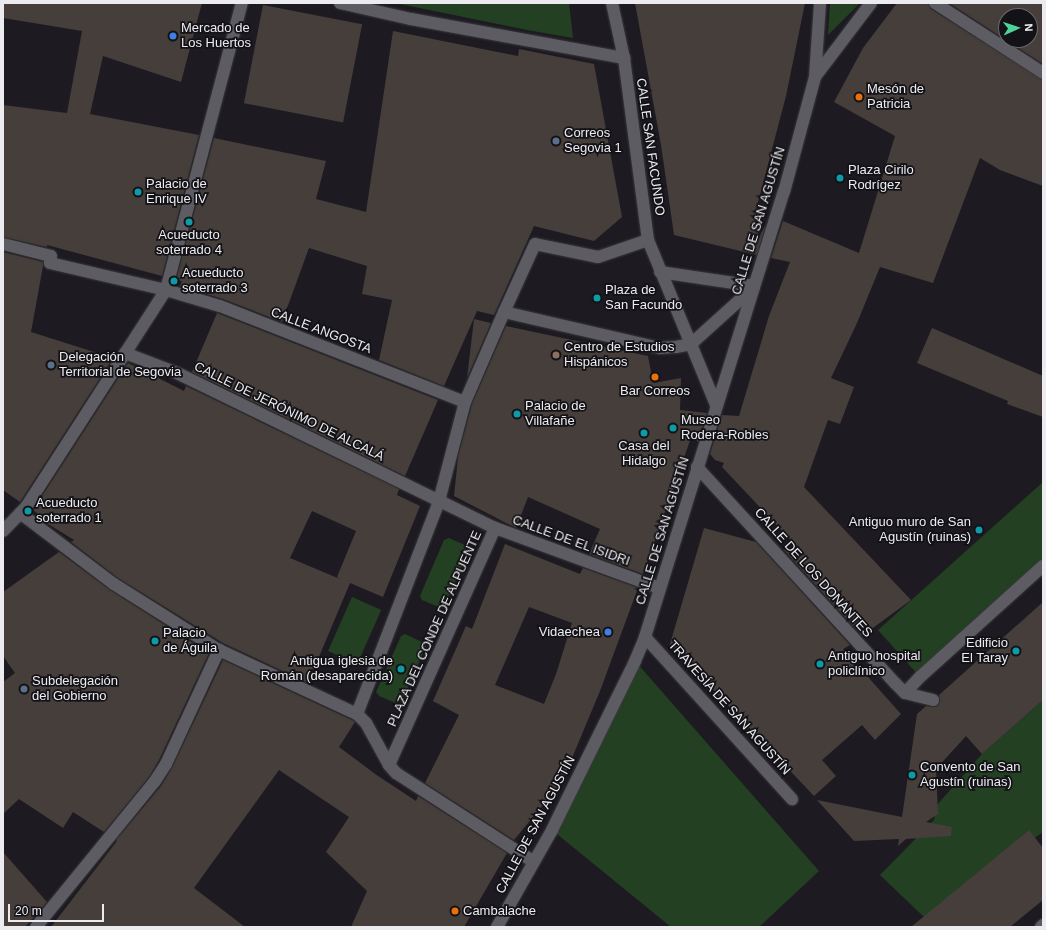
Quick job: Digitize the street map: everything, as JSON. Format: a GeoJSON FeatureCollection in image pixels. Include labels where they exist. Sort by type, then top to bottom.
{"type":"FeatureCollection","features":[{"type":"Feature","properties":{"kind":"street"},"geometry":{"type":"LineString","coordinates":[[3,531],[23,510],[166,290],[242,3]]}},
{"type":"Feature","properties":{"kind":"street"},"geometry":{"type":"LineString","coordinates":[[340,3],[419,20],[624,58]]}},
{"type":"Feature","properties":{"kind":"street","name":"CALLE SAN FACUNDO"},"geometry":{"type":"LineString","coordinates":[[612,3],[624,58],[648,240]]}},
{"type":"Feature","properties":{"kind":"street","name":"CALLE DE SAN AGUSTÍN"},"geometry":{"type":"LineString","coordinates":[[497,927],[555,823],[645,637],[716,405],[784,192],[814,77],[820,3]]}},
{"type":"Feature","properties":{"kind":"street"},"geometry":{"type":"LineString","coordinates":[[814,77],[871,3]]}},
{"type":"Feature","properties":{"kind":"street"},"geometry":{"type":"LineString","coordinates":[[935,3],[1043,73]]}},
{"type":"Feature","properties":{"kind":"street"},"geometry":{"type":"LineString","coordinates":[[357,714],[439,501],[465,402],[535,244],[598,257],[648,240],[716,405]]}},
{"type":"Feature","properties":{"kind":"street","name":"CALLE ANGOSTA"},"geometry":{"type":"LineString","coordinates":[[8,246],[51,256],[50,263],[166,290],[220,306],[465,402]]}},
{"type":"Feature","properties":{"kind":"street"},"geometry":{"type":"LineString","coordinates":[[660,272],[754,286]]}},
{"type":"Feature","properties":{"kind":"street"},"geometry":{"type":"LineString","coordinates":[[504,312],[660,348],[691,344],[754,286]]}},
{"type":"Feature","properties":{"kind":"street","name":"CALLE DE JERÓNIMO DE ALCALÁ"},"geometry":{"type":"LineString","coordinates":[[125,352],[177,373],[439,501]]}},
{"type":"Feature","properties":{"kind":"street","name":"CALLE DE LOS DONANTES"},"geometry":{"type":"LineString","coordinates":[[698,467],[905,693]]}},
{"type":"Feature","properties":{"kind":"street","name":"PLAZA DEL CONDE DE ALPUENTE"},"geometry":{"type":"LineString","coordinates":[[389,765],[495,528],[439,501]]}},
{"type":"Feature","properties":{"kind":"street"},"geometry":{"type":"LineString","coordinates":[[23,510],[114,584],[219,650],[357,714],[366,723],[389,765],[401,776],[534,862]]}},
{"type":"Feature","properties":{"kind":"street","name":"CALLE DE EL ISIDRI"},"geometry":{"type":"LineString","coordinates":[[495,528],[659,588]]}},
{"type":"Feature","properties":{"kind":"street"},"geometry":{"type":"LineString","coordinates":[[933,700],[905,693],[920,677],[1043,566]]}},
{"type":"Feature","properties":{"kind":"street","name":"TRAVESÍA DE SAN AGUSTÍN"},"geometry":{"type":"LineString","coordinates":[[645,637],[792,799]]}},
{"type":"Feature","properties":{"kind":"street"},"geometry":{"type":"LineString","coordinates":[[36,927],[155,781],[166,764],[219,650]]}},
{"type":"Feature","properties":{"kind":"green space"},"geometry":{"type":"Polygon","coordinates":[[[395,3],[569,3],[573,38],[527,30],[395,3]]]}},
{"type":"Feature","properties":{"kind":"green space"},"geometry":{"type":"Polygon","coordinates":[[[830,3],[860,3],[828,35],[830,3]]]}},
{"type":"Feature","properties":{"kind":"green space"},"geometry":{"type":"Polygon","coordinates":[[[1043,482],[1043,566],[920,677],[878,630],[1043,482]]]}},
{"type":"Feature","properties":{"kind":"green space"},"geometry":{"type":"Polygon","coordinates":[[[449,538],[467,546],[469,550],[445,605],[441,608],[422,600],[420,596],[444,540],[449,538]]]}},
{"type":"Feature","properties":{"kind":"green space"},"geometry":{"type":"Polygon","coordinates":[[[352,597],[381,610],[357,664],[328,651],[352,597]]]}},
{"type":"Feature","properties":{"kind":"green space"},"geometry":{"type":"Polygon","coordinates":[[[405,634],[424,643],[426,646],[402,701],[398,704],[379,696],[376,692],[401,636],[405,634]]]}},
{"type":"Feature","properties":{"kind":"green space"},"geometry":{"type":"Polygon","coordinates":[[[635,661],[819,871],[759,927],[671,927],[552,830],[635,661]]]}},
{"type":"Feature","properties":{"kind":"green space"},"geometry":{"type":"Polygon","coordinates":[[[1043,700],[1043,832],[924,917],[880,875],[934,820],[937,805],[982,754],[1043,700]]]}},
{"type":"Feature","properties":{"kind":"building"},"geometry":{"type":"Polygon","coordinates":[[[3,3],[202,3],[181,82],[103,56],[90,114],[199,135],[162,276],[47,245],[47,247],[3,237],[3,105],[67,113],[82,31],[3,18],[3,3]]]}},
{"type":"Feature","properties":{"kind":"building"},"geometry":{"type":"Polygon","coordinates":[[[635,3],[805,3],[786,96],[756,210],[762,213],[756,243],[766,224],[757,255],[674,235],[661,145],[635,3]]]}},
{"type":"Feature","properties":{"kind":"building"},"geometry":{"type":"Polygon","coordinates":[[[897,3],[928,3],[931,9],[1043,80],[1043,186],[1000,170],[980,158],[933,283],[880,267],[857,323],[831,378],[854,387],[840,424],[828,420],[804,487],[911,600],[862,636],[783,549],[805,555],[722,467],[724,463],[715,460],[710,454],[722,415],[739,416],[769,316],[790,262],[771,258],[783,221],[859,253],[895,136],[834,102],[863,48],[897,3]]]}},
{"type":"Feature","properties":{"kind":"building"},"geometry":{"type":"Polygon","coordinates":[[[949,3],[1043,3],[1043,64],[1018,48],[1038,48],[1038,8],[998,8],[998,35],[949,3]]]}},
{"type":"Feature","properties":{"kind":"building"},"geometry":{"type":"Polygon","coordinates":[[[263,5],[362,24],[343,122],[244,103],[263,5]]]}},
{"type":"Feature","properties":{"kind":"building"},"geometry":{"type":"Polygon","coordinates":[[[393,31],[518,56],[519,49],[594,64],[622,217],[594,241],[534,226],[494,315],[477,311],[444,386],[379,360],[392,300],[362,294],[367,266],[309,248],[282,322],[223,299],[180,286],[182,281],[176,280],[214,138],[326,161],[316,199],[366,212],[393,31]]]}},
{"type":"Feature","properties":{"kind":"building","name":"Delegación Territorial de Segovia"},"geometry":{"type":"Polygon","coordinates":[[[3,252],[43,262],[31,332],[113,358],[20,502],[3,490],[3,252]]]}},
{"type":"Feature","properties":{"kind":"building"},"geometry":{"type":"Polygon","coordinates":[[[217,313],[438,400],[405,476],[192,372],[217,313]]]}},
{"type":"Feature","properties":{"kind":"building"},"geometry":{"type":"Polygon","coordinates":[[[474,319],[491,323],[467,378],[474,319]]]}},
{"type":"Feature","properties":{"kind":"building"},"geometry":{"type":"Polygon","coordinates":[[[506,326],[648,356],[653,383],[681,378],[680,410],[707,413],[698,442],[692,435],[643,574],[589,554],[600,529],[528,497],[516,528],[454,496],[458,457],[472,404],[506,326]]]}},
{"type":"Feature","properties":{"kind":"building"},"geometry":{"type":"Polygon","coordinates":[[[932,328],[1043,376],[1043,417],[1007,404],[1008,401],[917,363],[932,328]]]}},
{"type":"Feature","properties":{"kind":"building"},"geometry":{"type":"Polygon","coordinates":[[[128,363],[184,391],[186,386],[399,489],[397,495],[420,506],[383,597],[350,583],[308,683],[223,643],[118,578],[71,542],[74,540],[36,516],[38,514],[33,510],[128,363]],[[312,511],[290,558],[340,579],[337,577],[356,531],[312,511]]]}},
{"type":"Feature","properties":{"kind":"building","name":"Antiguo hospital policlínico"},"geometry":{"type":"Polygon","coordinates":[[[704,528],[756,542],[850,645],[843,649],[901,714],[875,740],[862,725],[822,760],[836,776],[814,796],[670,644],[704,528]]]}},
{"type":"Feature","properties":{"kind":"building"},"geometry":{"type":"Polygon","coordinates":[[[505,544],[580,574],[583,568],[638,588],[600,691],[562,782],[514,840],[425,783],[459,715],[433,701],[466,626],[472,629],[505,544]],[[529,607],[495,685],[544,704],[556,674],[572,623],[529,607]]]}},
{"type":"Feature","properties":{"kind":"building"},"geometry":{"type":"Polygon","coordinates":[[[59,552],[110,590],[209,653],[159,760],[149,777],[104,832],[73,812],[63,828],[19,799],[3,814],[3,682],[15,673],[3,656],[3,592],[59,552]]]}},
{"type":"Feature","properties":{"kind":"building"},"geometry":{"type":"Polygon","coordinates":[[[1043,602],[1043,700],[982,754],[966,736],[936,769],[938,814],[926,822],[952,827],[951,836],[906,839],[898,846],[899,839],[854,841],[817,800],[902,817],[917,714],[926,706],[935,707],[938,705],[940,701],[939,695],[1043,602]]]}},
{"type":"Feature","properties":{"kind":"building"},"geometry":{"type":"Polygon","coordinates":[[[223,660],[354,721],[355,722],[339,747],[378,776],[416,801],[418,796],[507,853],[464,927],[351,927],[367,891],[326,852],[349,817],[279,770],[194,888],[245,927],[51,927],[117,841],[116,840],[161,786],[172,768],[223,660]]]}},
{"type":"Feature","properties":{"kind":"building"},"geometry":{"type":"Polygon","coordinates":[[[1029,830],[1043,848],[1043,900],[1010,927],[911,927],[1029,830]]]}},
{"type":"Feature","properties":{"kind":"building"},"geometry":{"type":"Polygon","coordinates":[[[3,852],[47,902],[25,927],[3,927],[3,852]]]}},
{"type":"Feature","properties":{"kind":"place","name":"Mercado de Los Huertos"},"geometry":{"type":"Point","coordinates":[173,36]}},
{"type":"Feature","properties":{"kind":"place","name":"Mesón de Patricia"},"geometry":{"type":"Point","coordinates":[859,97]}},
{"type":"Feature","properties":{"kind":"place","name":"Correos Segovia 1"},"geometry":{"type":"Point","coordinates":[556,141]}},
{"type":"Feature","properties":{"kind":"place","name":"Plaza Cirilo Rodrígez"},"geometry":{"type":"Point","coordinates":[840,178]}},
{"type":"Feature","properties":{"kind":"place","name":"Palacio de Enrique IV"},"geometry":{"type":"Point","coordinates":[138,192]}},
{"type":"Feature","properties":{"kind":"place","name":"Acueducto soterrado 4"},"geometry":{"type":"Point","coordinates":[189,222]}},
{"type":"Feature","properties":{"kind":"place","name":"Acueducto soterrado 3"},"geometry":{"type":"Point","coordinates":[174,281]}},
{"type":"Feature","properties":{"kind":"place","name":"Plaza de San Facundo"},"geometry":{"type":"Point","coordinates":[597,298]}},
{"type":"Feature","properties":{"kind":"place","name":"Centro de Estudios Hispánicos"},"geometry":{"type":"Point","coordinates":[556,355]}},
{"type":"Feature","properties":{"kind":"place","name":"Delegación Territorial de Segovia"},"geometry":{"type":"Point","coordinates":[51,365]}},
{"type":"Feature","properties":{"kind":"place","name":"Bar Correos"},"geometry":{"type":"Point","coordinates":[655,377]}},
{"type":"Feature","properties":{"kind":"place","name":"Palacio de Villafañe"},"geometry":{"type":"Point","coordinates":[517,414]}},
{"type":"Feature","properties":{"kind":"place","name":"Museo Rodera-Robles"},"geometry":{"type":"Point","coordinates":[673,428]}},
{"type":"Feature","properties":{"kind":"place","name":"Casa del Hidalgo"},"geometry":{"type":"Point","coordinates":[644,433]}},
{"type":"Feature","properties":{"kind":"place","name":"Acueducto soterrado 1"},"geometry":{"type":"Point","coordinates":[28,511]}},
{"type":"Feature","properties":{"kind":"place","name":"Antiguo muro de San Agustín (ruinas)"},"geometry":{"type":"Point","coordinates":[979,530]}},
{"type":"Feature","properties":{"kind":"place","name":"Vidaechea"},"geometry":{"type":"Point","coordinates":[608,632]}},
{"type":"Feature","properties":{"kind":"place","name":"Palacio de Águila"},"geometry":{"type":"Point","coordinates":[155,641]}},
{"type":"Feature","properties":{"kind":"place","name":"Edificio El Taray"},"geometry":{"type":"Point","coordinates":[1016,651]}},
{"type":"Feature","properties":{"kind":"place","name":"Antiguo hospital policlínico"},"geometry":{"type":"Point","coordinates":[820,664]}},
{"type":"Feature","properties":{"kind":"place","name":"Antigua iglesia de Román (desaparecida)"},"geometry":{"type":"Point","coordinates":[401,669]}},
{"type":"Feature","properties":{"kind":"place","name":"Subdelegación del Gobierno"},"geometry":{"type":"Point","coordinates":[24,689]}},
{"type":"Feature","properties":{"kind":"place","name":"Convento de San Agustín (ruinas)"},"geometry":{"type":"Point","coordinates":[912,775]}},
{"type":"Feature","properties":{"kind":"place","name":"Cambalache"},"geometry":{"type":"Point","coordinates":[455,911]}}]}
